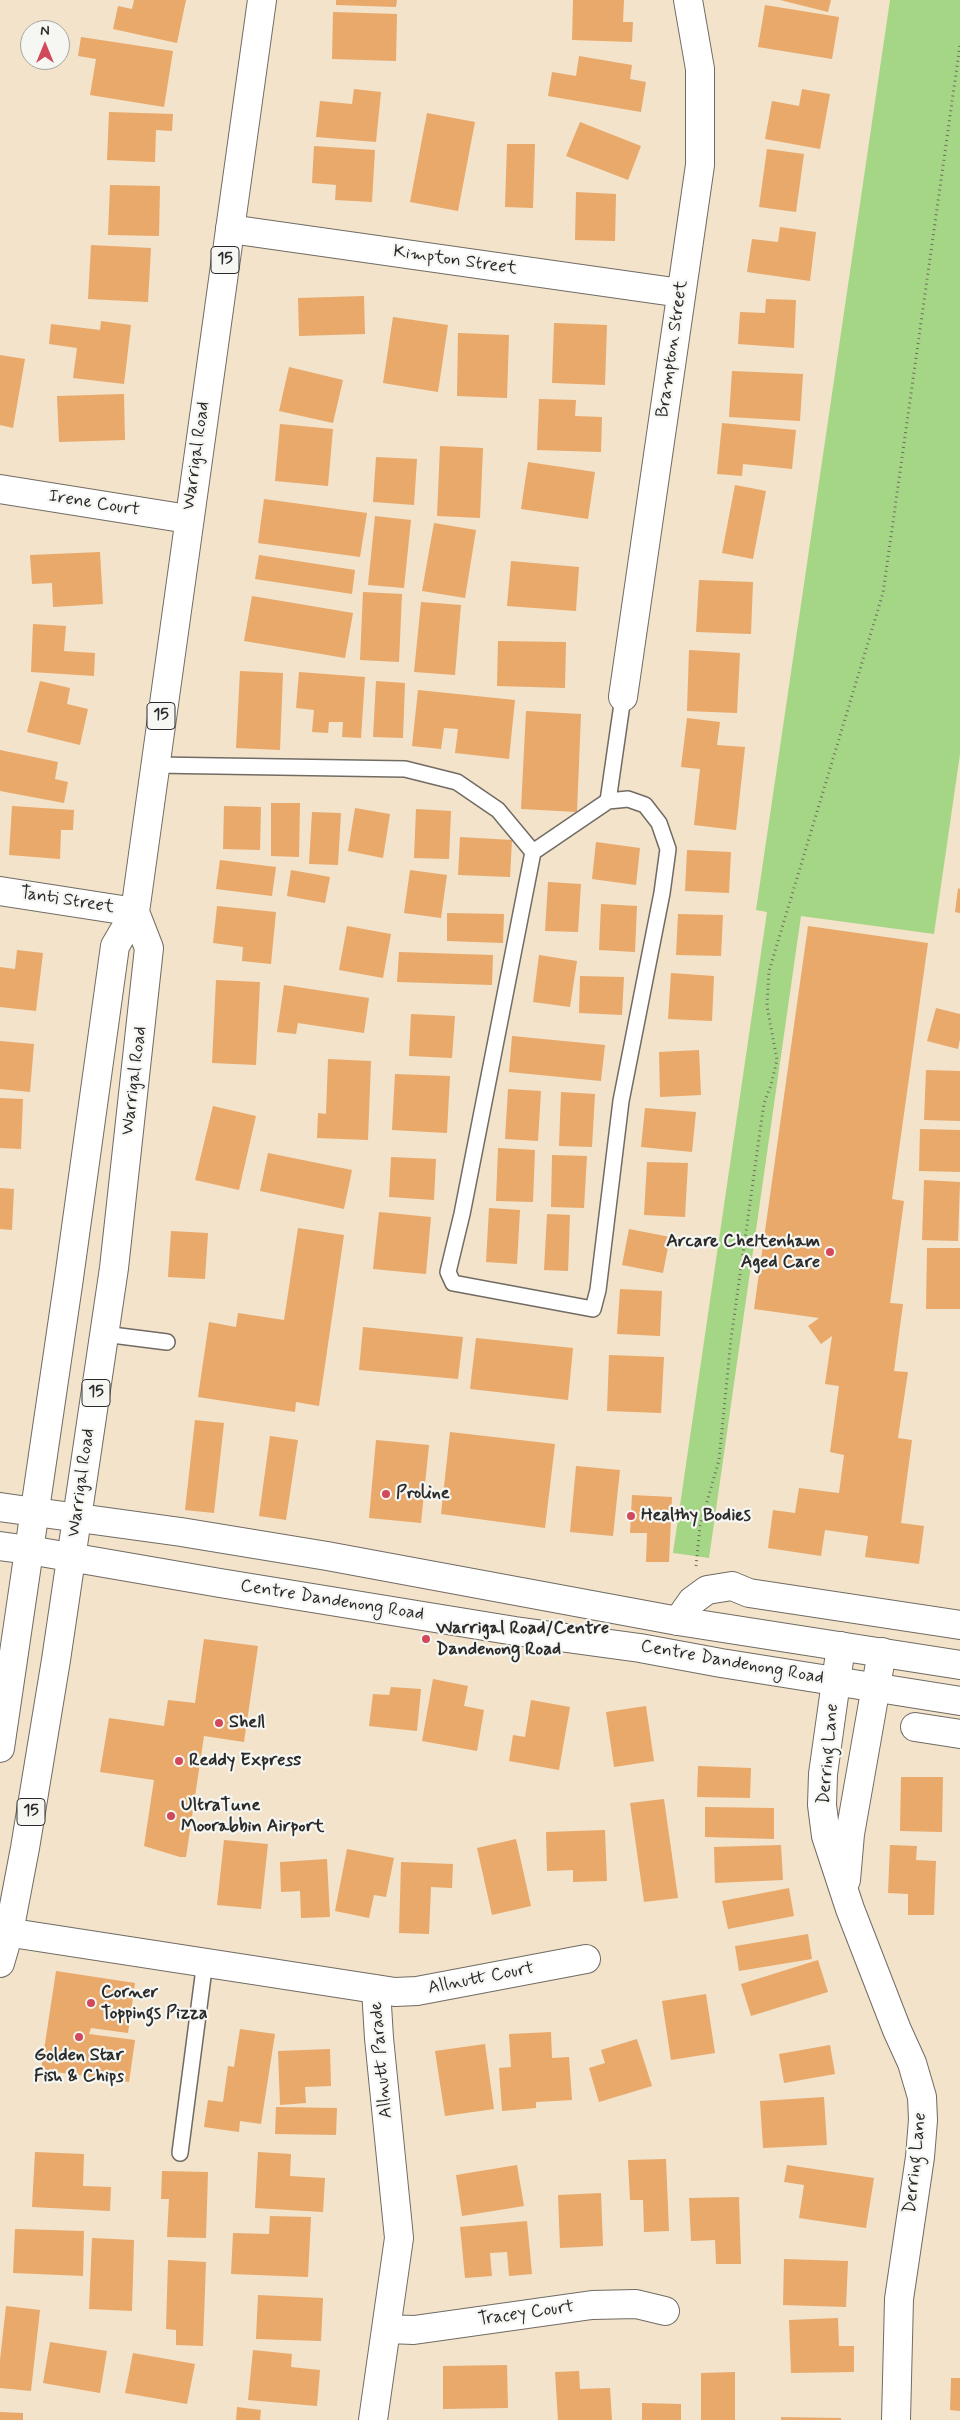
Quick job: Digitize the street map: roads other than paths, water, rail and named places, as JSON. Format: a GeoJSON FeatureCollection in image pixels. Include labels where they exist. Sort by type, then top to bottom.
{"type":"FeatureCollection","features":[{"type":"Feature","properties":{"kind":"main road","name":"Warrigal Road"},"geometry":{"type":"LineString","coordinates":[[0,1748],[115,946],[135,912],[188,520],[262,0]]}},
{"type":"Feature","properties":{"kind":"main road","name":"Brampton Street"},"geometry":{"type":"LineString","coordinates":[[623,697],[700,165],[700,69],[688,0]]}},
{"type":"Feature","properties":{"kind":"main road","name":"Kimpton Street"},"geometry":{"type":"LineString","coordinates":[[230,229],[681,293]]}},
{"type":"Feature","properties":{"kind":"main road","name":"Irene Court"},"geometry":{"type":"LineString","coordinates":[[0,489],[188,520]]}},
{"type":"Feature","properties":{"kind":"main road","name":"Tanti Street"},"geometry":{"type":"LineString","coordinates":[[0,891],[135,912]]}},
{"type":"Feature","properties":{"kind":"main road","name":"Warrigal Road"},"geometry":{"type":"LineString","coordinates":[[0,1963],[4,1931],[53,1679],[118,1238],[150,948],[135,912]]}},
{"type":"Feature","properties":{"kind":"main road","name":"Centre Dandenong Road"},"geometry":{"type":"LineString","coordinates":[[0,1507],[327,1556],[678,1621],[960,1665]]}},
{"type":"Feature","properties":{"kind":"main road","name":"Centre Dandenong Road"},"geometry":{"type":"LineString","coordinates":[[0,1546],[515,1631],[631,1646],[722,1663],[960,1701]]}},
{"type":"Feature","properties":{"kind":"main road","name":"Centre Dandenong Road"},"geometry":{"type":"LineString","coordinates":[[678,1621],[692,1601],[707,1590],[732,1586],[750,1593],[960,1625]]}},
{"type":"Feature","properties":{"kind":"main road","name":"Derring Lane"},"geometry":{"type":"LineString","coordinates":[[841,1646],[823,1774],[822,1805],[826,1836],[858,1930],[912,2063],[922,2097],[923,2120],[920,2157],[899,2299],[896,2420]]}},
{"type":"Feature","properties":{"kind":"main road","name":"Derring Lane"},"geometry":{"type":"LineString","coordinates":[[845,1889],[850,1834],[882,1652]]}},
{"type":"Feature","properties":{"kind":"main road"},"geometry":{"type":"LineString","coordinates":[[915,1727],[960,1734]]}},
{"type":"Feature","properties":{"kind":"main road","name":"Allnutt Parade"},"geometry":{"type":"LineString","coordinates":[[4,1931],[376,1989],[399,2238],[373,2420]]}},
{"type":"Feature","properties":{"kind":"main road","name":"Allnutt Court"},"geometry":{"type":"LineString","coordinates":[[376,1989],[395,1992],[417,1991],[586,1959]]}},
{"type":"Feature","properties":{"kind":"main road","name":"Tracey Court"},"geometry":{"type":"LineString","coordinates":[[387,2329],[414,2330],[592,2305],[636,2304],[665,2311]]}},
{"type":"Feature","properties":{"kind":"lane"},"geometry":{"type":"LineString","coordinates":[[608,801],[623,697]]}},
{"type":"Feature","properties":{"kind":"lane"},"geometry":{"type":"LineString","coordinates":[[154,765],[405,769],[457,782],[498,810],[534,852]]}},
{"type":"Feature","properties":{"kind":"lane"},"geometry":{"type":"LineString","coordinates":[[628,799],[645,805],[659,823],[668,849],[662,893],[622,1101],[598,1290],[593,1309],[453,1283],[448,1272],[462,1214],[534,852],[608,801],[628,799]]}},
{"type":"Feature","properties":{"kind":"lane"},"geometry":{"type":"LineString","coordinates":[[104,1334],[166,1342]]}},
{"type":"Feature","properties":{"kind":"lane"},"geometry":{"type":"LineString","coordinates":[[180,2153],[206,1961]]}},
{"type":"Feature","properties":{"kind":"place","name":"Arcare Cheltenham Aged Care"},"geometry":{"type":"Point","coordinates":[830,1252]}},
{"type":"Feature","properties":{"kind":"place","name":"Proline"},"geometry":{"type":"Point","coordinates":[386,1494]}},
{"type":"Feature","properties":{"kind":"place","name":"Healthy Bodies"},"geometry":{"type":"Point","coordinates":[631,1516]}},
{"type":"Feature","properties":{"kind":"place","name":"Warrigal Road/Centre Dandenong Road"},"geometry":{"type":"Point","coordinates":[426,1639]}},
{"type":"Feature","properties":{"kind":"place","name":"Shell"},"geometry":{"type":"Point","coordinates":[219,1723]}},
{"type":"Feature","properties":{"kind":"place","name":"Reddy Express"},"geometry":{"type":"Point","coordinates":[179,1761]}},
{"type":"Feature","properties":{"kind":"place","name":"UltraTune Moorabbin Airport"},"geometry":{"type":"Point","coordinates":[171,1816]}},
{"type":"Feature","properties":{"kind":"place","name":"Corner Toppings Pizza"},"geometry":{"type":"Point","coordinates":[91,2003]}},
{"type":"Feature","properties":{"kind":"place","name":"Golden Star Fish & Chips"},"geometry":{"type":"Point","coordinates":[79,2037]}}]}
